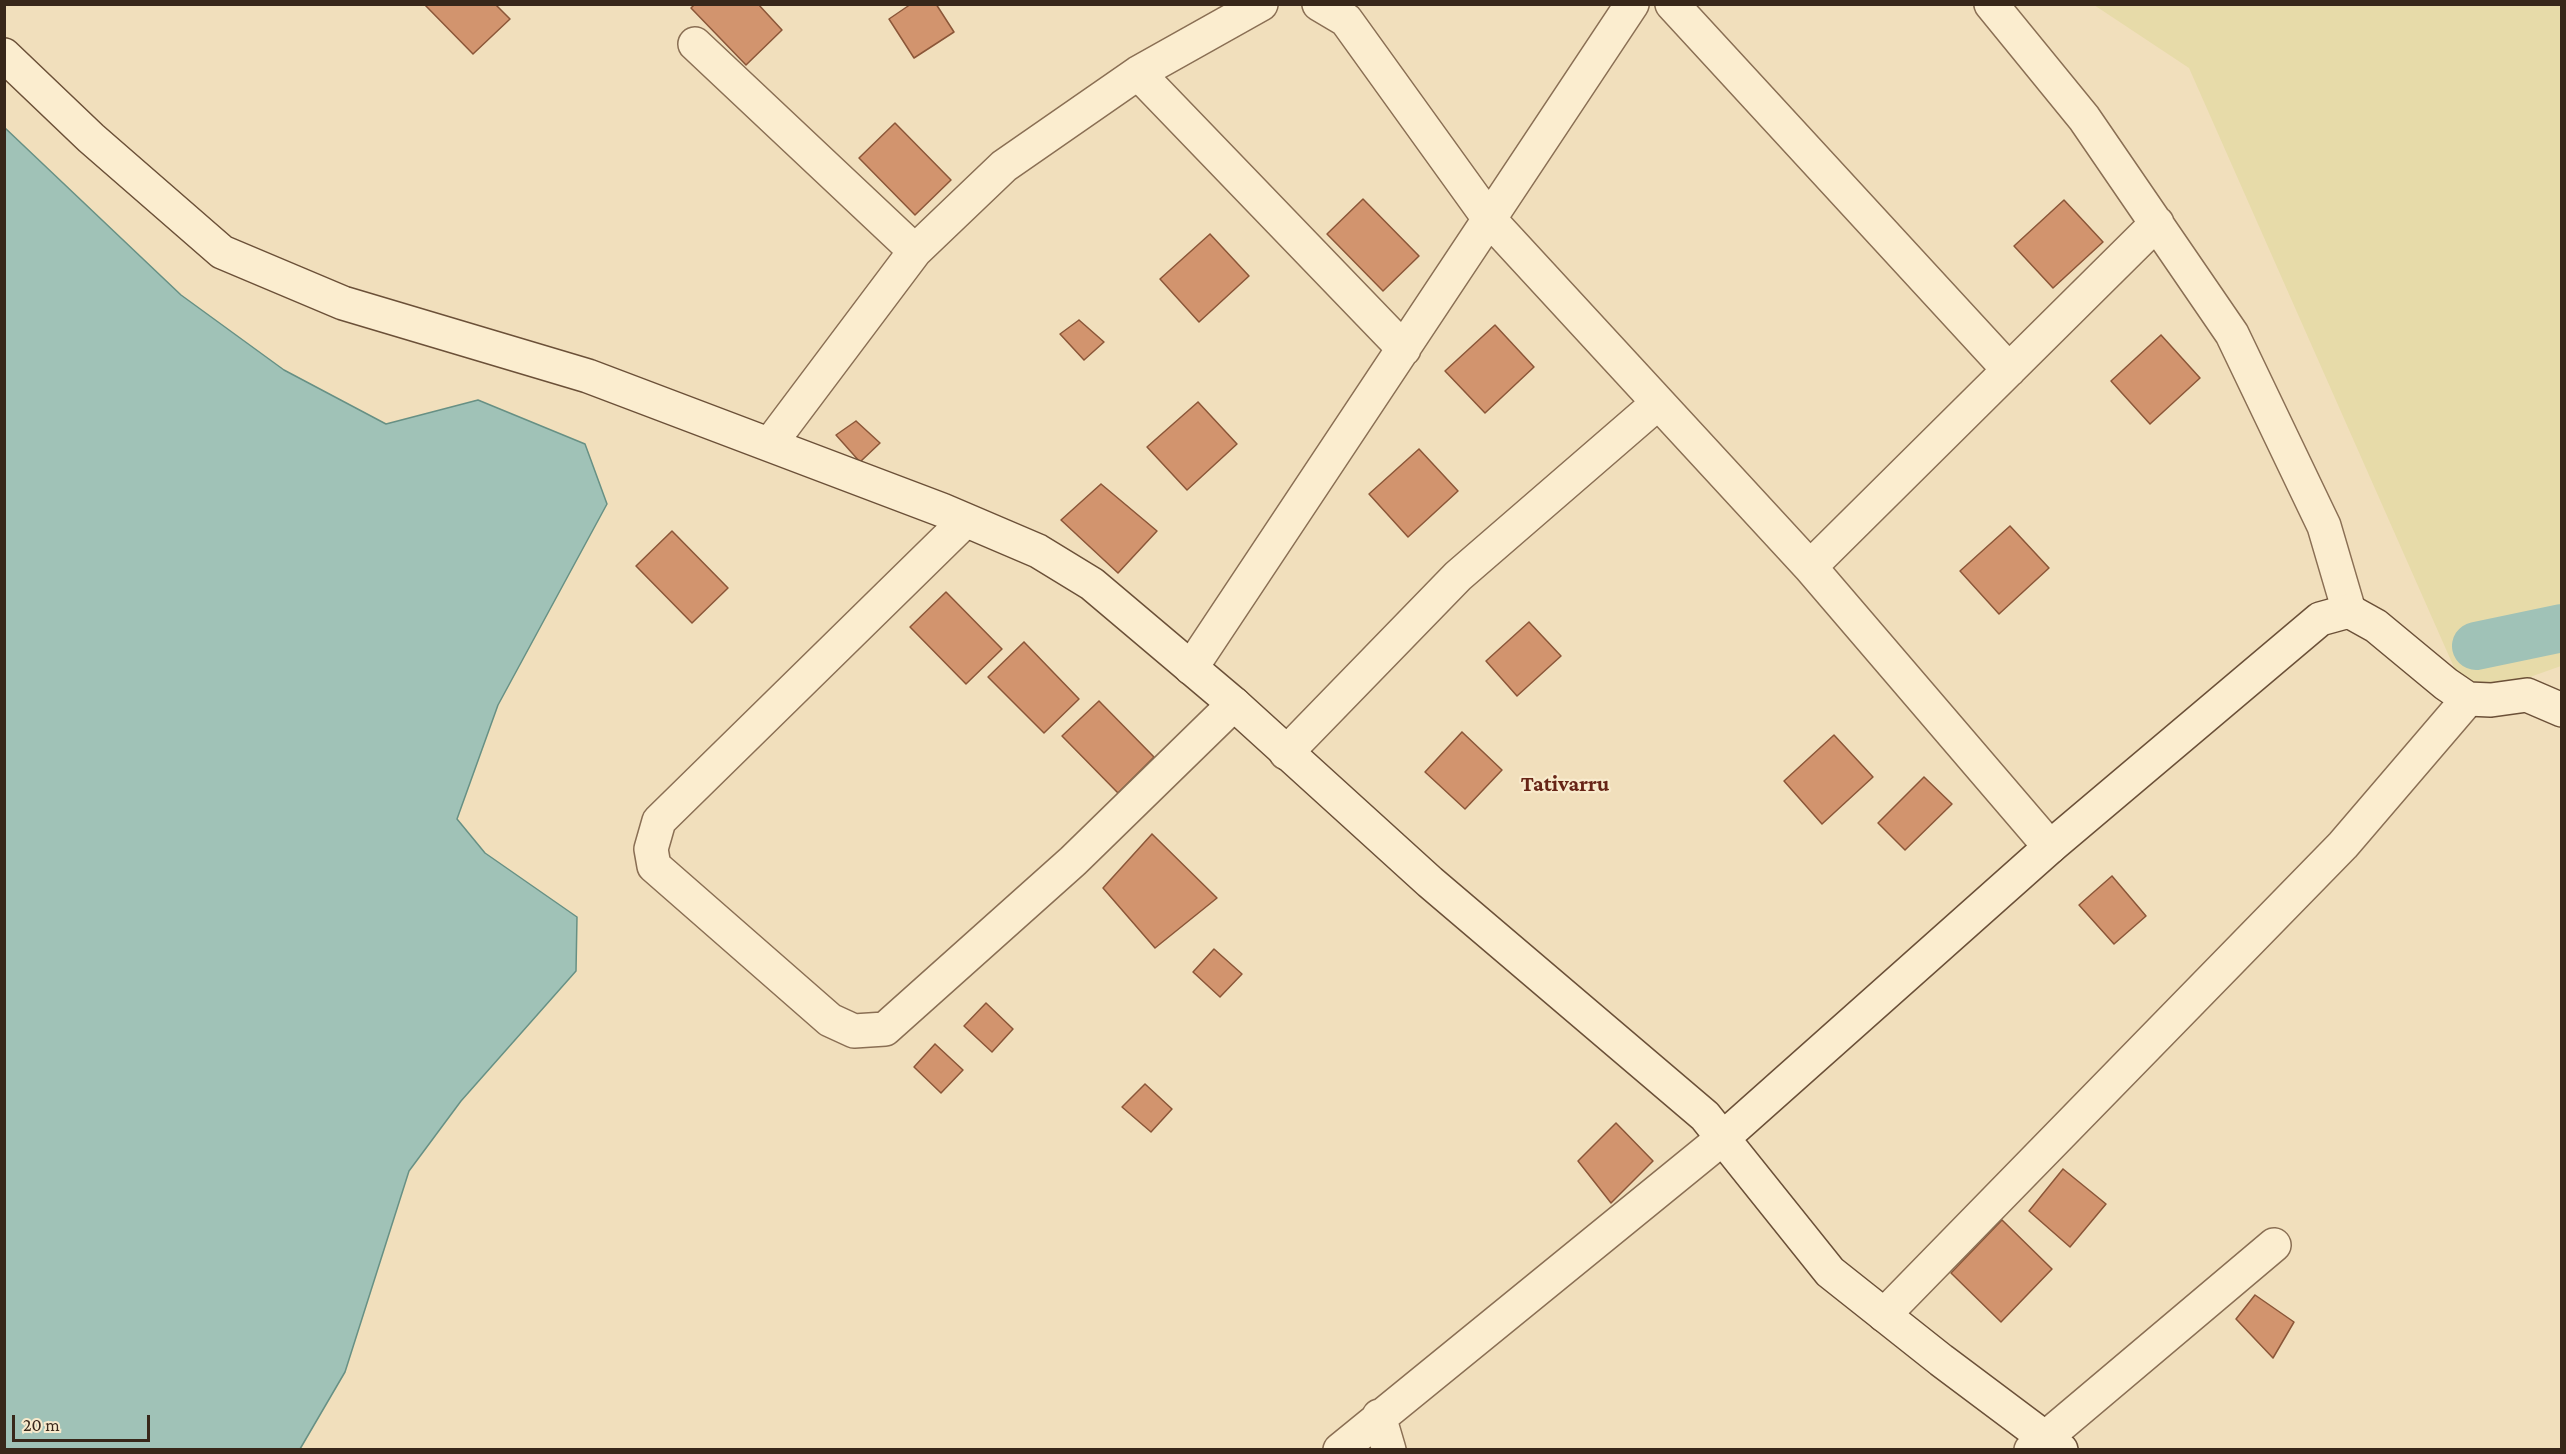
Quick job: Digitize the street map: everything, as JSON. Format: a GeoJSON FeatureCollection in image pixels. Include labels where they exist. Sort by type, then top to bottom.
{"type":"FeatureCollection","features":[{"type":"Feature","properties":{"kind":"street"},"geometry":{"type":"LineString","coordinates":[[770,444],[915,251],[1004,166],[1138,73],[1261,4]]}},
{"type":"Feature","properties":{"kind":"street"},"geometry":{"type":"LineString","coordinates":[[1319,4],[1346,20],[1490,220],[1810,567],[2050,847]]}},
{"type":"Feature","properties":{"kind":"street"},"geometry":{"type":"LineString","coordinates":[[1191,668],[1632,4]]}},
{"type":"Feature","properties":{"kind":"street"},"geometry":{"type":"LineString","coordinates":[[1672,4],[2009,370]]}},
{"type":"Feature","properties":{"kind":"street"},"geometry":{"type":"LineString","coordinates":[[1991,4],[2084,118],[2232,333],[2324,526],[2349,610],[2376,626],[2446,684],[2468,699],[2491,700],[2527,695],[2562,710]]}},
{"type":"Feature","properties":{"kind":"street"},"geometry":{"type":"LineString","coordinates":[[695,44],[915,251]]}},
{"type":"Feature","properties":{"kind":"street"},"geometry":{"type":"LineString","coordinates":[[4,55],[91,138],[222,252],[343,303],[588,376],[770,444],[942,510],[1038,551],[1092,584],[1234,704],[1430,882],[1705,1116],[1830,1272],[2046,1446],[2274,1245]]}},
{"type":"Feature","properties":{"kind":"street"},"geometry":{"type":"LineString","coordinates":[[1138,73],[1404,349]]}},
{"type":"Feature","properties":{"kind":"street"},"geometry":{"type":"LineString","coordinates":[[1810,567],[2157,224]]}},
{"type":"Feature","properties":{"kind":"street"},"geometry":{"type":"LineString","coordinates":[[1286,753],[1458,576],[1658,403]]}},
{"type":"Feature","properties":{"kind":"street"},"geometry":{"type":"LineString","coordinates":[[965,521],[659,821],[651,849],[654,866],[830,1020],[854,1032],[885,1029],[1072,861],[1234,704]]}},
{"type":"Feature","properties":{"kind":"street"},"geometry":{"type":"LineString","coordinates":[[1340,1449],[1723,1138],[2050,847],[2296,638],[2320,620],[2349,610]]}},
{"type":"Feature","properties":{"kind":"street"},"geometry":{"type":"LineString","coordinates":[[1884,1315],[2343,845],[2468,699]]}},
{"type":"Feature","properties":{"kind":"street"},"geometry":{"type":"LineString","coordinates":[[1379,1416],[1389,1449]]}},
{"type":"Feature","properties":{"kind":"shaded area"},"geometry":{"type":"Polygon","coordinates":[[[2094,5],[2561,5],[2561,666],[2468,699],[2189,68],[2094,5]]]}},
{"type":"Feature","properties":{"kind":"water"},"geometry":{"type":"Polygon","coordinates":[[[4,127],[181,295],[284,370],[386,424],[478,400],[585,444],[607,504],[498,705],[457,819],[485,853],[577,917],[576,971],[461,1101],[409,1171],[345,1372],[300,1449],[5,1449],[4,127]]]}},
{"type":"Feature","properties":{"kind":"building"},"geometry":{"type":"Polygon","coordinates":[[[424,4],[495,4],[510,19],[473,54],[424,4]]]}},
{"type":"Feature","properties":{"kind":"building"},"geometry":{"type":"Polygon","coordinates":[[[695,4],[758,4],[782,30],[746,65],[691,8],[695,4]]]}},
{"type":"Feature","properties":{"kind":"building"},"geometry":{"type":"Polygon","coordinates":[[[911,4],[936,4],[954,32],[914,58],[889,19],[911,4]]]}},
{"type":"Feature","properties":{"kind":"building"},"geometry":{"type":"Polygon","coordinates":[[[895,123],[951,180],[915,215],[859,158],[895,123]]]}},
{"type":"Feature","properties":{"kind":"building"},"geometry":{"type":"Polygon","coordinates":[[[1363,199],[1419,256],[1383,291],[1327,234],[1363,199]]]}},
{"type":"Feature","properties":{"kind":"building"},"geometry":{"type":"Polygon","coordinates":[[[2064,200],[2103,242],[2053,288],[2014,246],[2064,200]]]}},
{"type":"Feature","properties":{"kind":"building"},"geometry":{"type":"Polygon","coordinates":[[[1210,234],[1249,276],[1199,322],[1160,279],[1210,234]]]}},
{"type":"Feature","properties":{"kind":"building"},"geometry":{"type":"Polygon","coordinates":[[[1079,320],[1104,342],[1084,360],[1060,334],[1079,320]]]}},
{"type":"Feature","properties":{"kind":"building"},"geometry":{"type":"Polygon","coordinates":[[[1495,325],[1534,367],[1485,413],[1445,371],[1495,325]]]}},
{"type":"Feature","properties":{"kind":"building"},"geometry":{"type":"Polygon","coordinates":[[[2161,335],[2200,378],[2150,424],[2111,381],[2161,335]]]}},
{"type":"Feature","properties":{"kind":"building"},"geometry":{"type":"Polygon","coordinates":[[[1198,402],[1237,444],[1187,490],[1147,447],[1198,402]]]}},
{"type":"Feature","properties":{"kind":"building"},"geometry":{"type":"Polygon","coordinates":[[[856,421],[880,443],[860,462],[836,435],[856,421]]]}},
{"type":"Feature","properties":{"kind":"building"},"geometry":{"type":"Polygon","coordinates":[[[1419,449],[1458,491],[1408,537],[1369,494],[1419,449]]]}},
{"type":"Feature","properties":{"kind":"building"},"geometry":{"type":"Polygon","coordinates":[[[1101,484],[1157,531],[1118,573],[1061,520],[1101,484]]]}},
{"type":"Feature","properties":{"kind":"building"},"geometry":{"type":"Polygon","coordinates":[[[2010,526],[2049,568],[1999,614],[1960,571],[2010,526]]]}},
{"type":"Feature","properties":{"kind":"building"},"geometry":{"type":"Polygon","coordinates":[[[672,531],[728,588],[692,623],[636,566],[672,531]]]}},
{"type":"Feature","properties":{"kind":"building"},"geometry":{"type":"Polygon","coordinates":[[[946,592],[1002,649],[966,684],[910,627],[946,592]]]}},
{"type":"Feature","properties":{"kind":"building"},"geometry":{"type":"Polygon","coordinates":[[[1529,622],[1561,656],[1517,696],[1486,661],[1529,622]]]}},
{"type":"Feature","properties":{"kind":"building"},"geometry":{"type":"Polygon","coordinates":[[[1024,642],[1079,699],[1044,733],[988,677],[1024,642]]]}},
{"type":"Feature","properties":{"kind":"building"},"geometry":{"type":"Polygon","coordinates":[[[1099,701],[1154,757],[1118,793],[1062,736],[1099,701]]]}},
{"type":"Feature","properties":{"kind":"building"},"geometry":{"type":"Polygon","coordinates":[[[1462,732],[1502,770],[1465,809],[1425,772],[1462,732]]]}},
{"type":"Feature","properties":{"kind":"building"},"geometry":{"type":"Polygon","coordinates":[[[1834,735],[1873,777],[1822,824],[1784,781],[1834,735]]]}},
{"type":"Feature","properties":{"kind":"building"},"geometry":{"type":"Polygon","coordinates":[[[1924,777],[1952,804],[1905,850],[1878,823],[1924,777]]]}},
{"type":"Feature","properties":{"kind":"building"},"geometry":{"type":"Polygon","coordinates":[[[1152,834],[1217,898],[1155,948],[1103,888],[1152,834]]]}},
{"type":"Feature","properties":{"kind":"building"},"geometry":{"type":"Polygon","coordinates":[[[2112,876],[2146,916],[2114,944],[2079,905],[2112,876]]]}},
{"type":"Feature","properties":{"kind":"building"},"geometry":{"type":"Polygon","coordinates":[[[1214,949],[1242,974],[1220,997],[1193,972],[1214,949]]]}},
{"type":"Feature","properties":{"kind":"building"},"geometry":{"type":"Polygon","coordinates":[[[986,1003],[1013,1029],[992,1052],[964,1026],[986,1003]]]}},
{"type":"Feature","properties":{"kind":"building"},"geometry":{"type":"Polygon","coordinates":[[[935,1044],[963,1070],[941,1093],[914,1067],[935,1044]]]}},
{"type":"Feature","properties":{"kind":"building"},"geometry":{"type":"Polygon","coordinates":[[[1145,1084],[1172,1109],[1151,1132],[1122,1107],[1145,1084]]]}},
{"type":"Feature","properties":{"kind":"building"},"geometry":{"type":"Polygon","coordinates":[[[1616,1123],[1653,1161],[1611,1203],[1578,1161],[1616,1123]]]}},
{"type":"Feature","properties":{"kind":"building"},"geometry":{"type":"Polygon","coordinates":[[[2063,1169],[2106,1204],[2070,1247],[2029,1211],[2063,1169]]]}},
{"type":"Feature","properties":{"kind":"building"},"geometry":{"type":"Polygon","coordinates":[[[2002,1220],[2052,1269],[2001,1322],[1951,1273],[2002,1220]]]}},
{"type":"Feature","properties":{"kind":"building"},"geometry":{"type":"Polygon","coordinates":[[[2255,1295],[2294,1322],[2273,1358],[2236,1319],[2255,1295]]]}},
{"type":"Feature","properties":{"kind":"waterway"},"geometry":{"type":"LineString","coordinates":[[2476,646],[2562,628]]}},
{"type":"Feature","properties":{"kind":"district","name":"Tativarru"},"geometry":{"type":"Point","coordinates":[1565,784]}}]}
